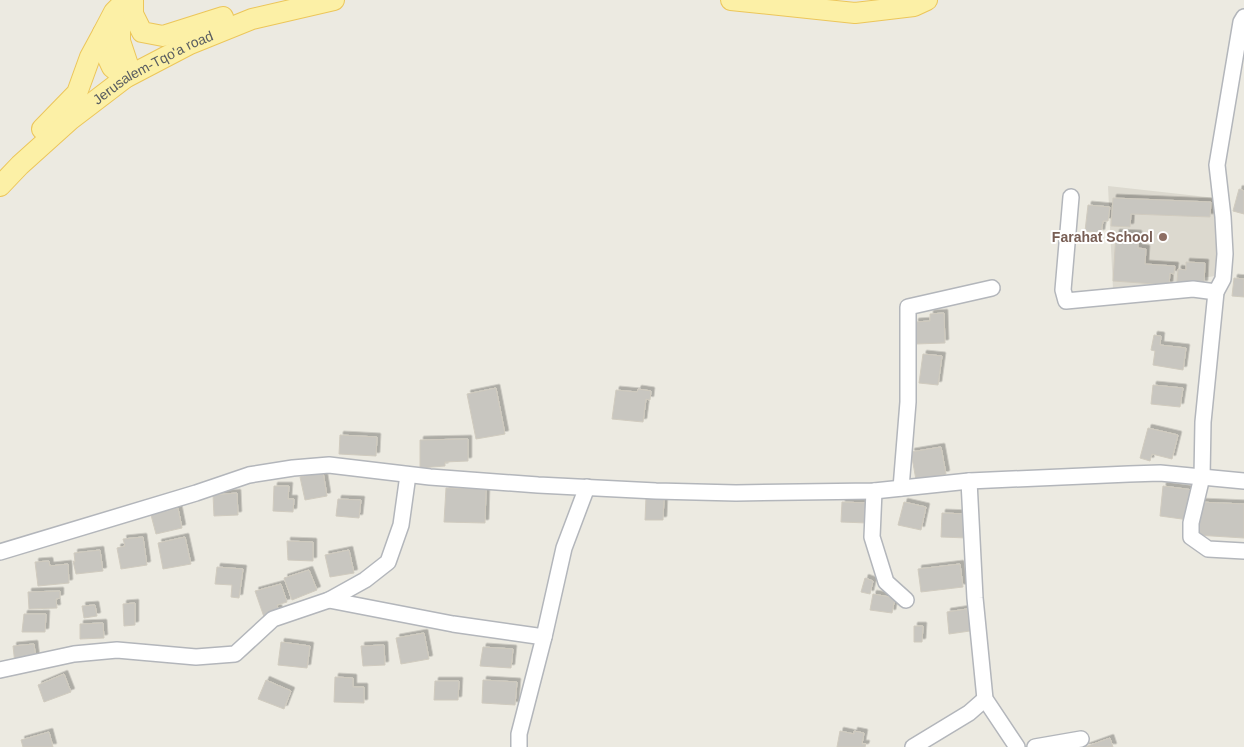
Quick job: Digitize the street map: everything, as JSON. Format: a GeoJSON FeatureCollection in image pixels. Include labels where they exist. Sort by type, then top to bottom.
{"type":"FeatureCollection","features":[{"type":"Feature","properties":{"kind":"main road"},"geometry":{"type":"LineString","coordinates":[[0,171],[77,93],[90,57],[114,12],[126,0]]}},
{"type":"Feature","properties":{"kind":"main road"},"geometry":{"type":"LineString","coordinates":[[103,33],[105,52],[112,67],[125,78],[128,65],[120,41],[120,28],[132,0]]}},
{"type":"Feature","properties":{"kind":"main road"},"geometry":{"type":"LineString","coordinates":[[132,0],[133,14],[142,32],[163,36],[274,0]]}},
{"type":"Feature","properties":{"kind":"main road","name":"Jerusalem-Tqo'a road"},"geometry":{"type":"LineString","coordinates":[[0,186],[20,165],[70,120],[125,78],[190,44],[252,19],[334,0]]}},
{"type":"Feature","properties":{"kind":"main road"},"geometry":{"type":"LineString","coordinates":[[731,0],[855,13],[914,6],[927,0]]}},
{"type":"Feature","properties":{"kind":"street"},"geometry":{"type":"LineString","coordinates":[[1244,18],[1241,22],[1217,165],[1225,254],[1223,279],[1216,292],[1203,422],[1202,477],[1191,523],[1190,537],[1208,549],[1244,552]]}},
{"type":"Feature","properties":{"kind":"street"},"geometry":{"type":"LineString","coordinates":[[1071,197],[1063,290],[1066,301],[1193,289],[1216,292]]}},
{"type":"Feature","properties":{"kind":"street"},"geometry":{"type":"LineString","coordinates":[[900,488],[908,402],[908,307],[992,288]]}},
{"type":"Feature","properties":{"kind":"street"},"geometry":{"type":"LineString","coordinates":[[0,552],[196,493],[249,475],[329,465],[430,477],[656,491],[727,493],[874,491],[969,481],[1160,473],[1244,481]]}},
{"type":"Feature","properties":{"kind":"street"},"geometry":{"type":"LineString","coordinates":[[1,665],[74,654],[117,650],[196,657],[235,654],[273,620],[329,600],[365,580],[388,562],[401,525],[408,475]]}},
{"type":"Feature","properties":{"kind":"street"},"geometry":{"type":"LineString","coordinates":[[969,481],[975,598],[985,699],[1017,747]]}},
{"type":"Feature","properties":{"kind":"street"},"geometry":{"type":"LineString","coordinates":[[519,747],[519,734],[564,548],[587,487]]}},
{"type":"Feature","properties":{"kind":"street"},"geometry":{"type":"LineString","coordinates":[[874,491],[872,537],[886,582],[906,600]]}},
{"type":"Feature","properties":{"kind":"street"},"geometry":{"type":"LineString","coordinates":[[329,600],[453,624],[544,637]]}},
{"type":"Feature","properties":{"kind":"street"},"geometry":{"type":"LineString","coordinates":[[913,747],[970,713],[985,699]]}},
{"type":"Feature","properties":{"kind":"street"},"geometry":{"type":"LineString","coordinates":[[1035,747],[1081,739]]}},
{"type":"Feature","properties":{"kind":"shaded area","name":"Farahat School"},"geometry":{"type":"Polygon","coordinates":[[[1108,186],[1216,198],[1216,276],[1113,289],[1108,186]]]}},
{"type":"Feature","properties":{"kind":"building"},"geometry":{"type":"Polygon","coordinates":[[[1239,189],[1244,191],[1244,214],[1233,211],[1239,189]]]}},
{"type":"Feature","properties":{"kind":"building"},"geometry":{"type":"Polygon","coordinates":[[[1113,198],[1211,202],[1210,217],[1131,214],[1130,227],[1111,226],[1113,198]]]}},
{"type":"Feature","properties":{"kind":"building"},"geometry":{"type":"Polygon","coordinates":[[[1088,205],[1110,207],[1108,221],[1103,221],[1101,233],[1085,231],[1088,205]]]}},
{"type":"Feature","properties":{"kind":"building"},"geometry":{"type":"Polygon","coordinates":[[[1116,233],[1138,234],[1138,248],[1146,249],[1145,264],[1175,266],[1174,274],[1170,273],[1169,285],[1113,281],[1116,233]]]}},
{"type":"Feature","properties":{"kind":"building"},"geometry":{"type":"Polygon","coordinates":[[[1186,262],[1205,263],[1204,284],[1177,282],[1178,269],[1186,270],[1186,262]]]}},
{"type":"Feature","properties":{"kind":"building"},"geometry":{"type":"Polygon","coordinates":[[[1234,278],[1244,279],[1244,297],[1232,296],[1234,278]]]}},
{"type":"Feature","properties":{"kind":"building"},"geometry":{"type":"Polygon","coordinates":[[[944,313],[945,343],[916,344],[915,322],[930,321],[930,314],[944,313]]]}},
{"type":"Feature","properties":{"kind":"building"},"geometry":{"type":"Polygon","coordinates":[[[1154,335],[1161,336],[1160,345],[1186,348],[1183,370],[1153,365],[1155,351],[1151,350],[1154,335]]]}},
{"type":"Feature","properties":{"kind":"building"},"geometry":{"type":"Polygon","coordinates":[[[923,354],[942,356],[938,385],[919,383],[923,354]]]}},
{"type":"Feature","properties":{"kind":"building"},"geometry":{"type":"Polygon","coordinates":[[[1153,385],[1183,388],[1180,407],[1151,404],[1153,385]]]}},
{"type":"Feature","properties":{"kind":"building"},"geometry":{"type":"Polygon","coordinates":[[[496,388],[505,434],[476,439],[467,394],[496,388]]]}},
{"type":"Feature","properties":{"kind":"building"},"geometry":{"type":"Polygon","coordinates":[[[638,389],[651,391],[650,400],[646,399],[643,422],[612,419],[616,390],[637,392],[638,389]]]}},
{"type":"Feature","properties":{"kind":"building"},"geometry":{"type":"Polygon","coordinates":[[[1148,428],[1178,435],[1172,459],[1152,454],[1150,461],[1140,458],[1148,428]]]}},
{"type":"Feature","properties":{"kind":"building"},"geometry":{"type":"Polygon","coordinates":[[[340,435],[377,437],[376,456],[339,454],[340,435]]]}},
{"type":"Feature","properties":{"kind":"building"},"geometry":{"type":"Polygon","coordinates":[[[468,439],[468,461],[445,462],[445,466],[420,468],[420,440],[468,439]]]}},
{"type":"Feature","properties":{"kind":"building"},"geometry":{"type":"Polygon","coordinates":[[[941,447],[946,474],[916,480],[911,452],[941,447]]]}},
{"type":"Feature","properties":{"kind":"building"},"geometry":{"type":"Polygon","coordinates":[[[323,472],[327,496],[305,500],[300,477],[323,472]]]}},
{"type":"Feature","properties":{"kind":"building"},"geometry":{"type":"Polygon","coordinates":[[[274,486],[289,486],[288,499],[294,499],[293,512],[273,511],[274,486]]]}},
{"type":"Feature","properties":{"kind":"building"},"geometry":{"type":"Polygon","coordinates":[[[1163,486],[1193,490],[1189,520],[1160,516],[1163,486]]]}},
{"type":"Feature","properties":{"kind":"building"},"geometry":{"type":"Polygon","coordinates":[[[446,488],[486,489],[485,523],[444,522],[446,488]]]}},
{"type":"Feature","properties":{"kind":"building"},"geometry":{"type":"Polygon","coordinates":[[[237,493],[238,515],[214,516],[213,495],[237,493]]]}},
{"type":"Feature","properties":{"kind":"building"},"geometry":{"type":"Polygon","coordinates":[[[646,497],[664,498],[663,520],[645,520],[646,497]]]}},
{"type":"Feature","properties":{"kind":"building"},"geometry":{"type":"Polygon","coordinates":[[[338,499],[361,500],[359,518],[336,516],[338,499]]]}},
{"type":"Feature","properties":{"kind":"building"},"geometry":{"type":"Polygon","coordinates":[[[842,502],[867,503],[867,523],[841,522],[842,502]]]}},
{"type":"Feature","properties":{"kind":"building"},"geometry":{"type":"Polygon","coordinates":[[[904,502],[926,507],[921,530],[898,525],[904,502]]]}},
{"type":"Feature","properties":{"kind":"building"},"geometry":{"type":"Polygon","coordinates":[[[1198,502],[1244,504],[1244,538],[1196,535],[1198,502]]]}},
{"type":"Feature","properties":{"kind":"building"},"geometry":{"type":"Polygon","coordinates":[[[178,508],[182,528],[156,534],[151,515],[178,508]]]}},
{"type":"Feature","properties":{"kind":"building"},"geometry":{"type":"Polygon","coordinates":[[[942,513],[967,514],[967,538],[941,537],[942,513]]]}},
{"type":"Feature","properties":{"kind":"building"},"geometry":{"type":"Polygon","coordinates":[[[143,537],[147,565],[121,569],[117,548],[125,546],[123,539],[143,537]]]}},
{"type":"Feature","properties":{"kind":"building"},"geometry":{"type":"Polygon","coordinates":[[[185,537],[191,564],[163,569],[158,543],[185,537]]]}},
{"type":"Feature","properties":{"kind":"building"},"geometry":{"type":"Polygon","coordinates":[[[287,541],[313,542],[313,561],[288,560],[287,541]]]}},
{"type":"Feature","properties":{"kind":"building"},"geometry":{"type":"Polygon","coordinates":[[[100,550],[103,571],[76,574],[73,561],[75,562],[74,553],[100,550]]]}},
{"type":"Feature","properties":{"kind":"building"},"geometry":{"type":"Polygon","coordinates":[[[349,550],[354,573],[330,577],[325,555],[349,550]]]}},
{"type":"Feature","properties":{"kind":"building"},"geometry":{"type":"Polygon","coordinates":[[[49,561],[50,566],[68,564],[69,583],[38,586],[35,562],[49,561]]]}},
{"type":"Feature","properties":{"kind":"building"},"geometry":{"type":"Polygon","coordinates":[[[960,564],[963,587],[921,592],[918,569],[960,564]]]}},
{"type":"Feature","properties":{"kind":"building"},"geometry":{"type":"Polygon","coordinates":[[[217,567],[243,569],[239,598],[231,597],[232,585],[215,584],[217,567]]]}},
{"type":"Feature","properties":{"kind":"building"},"geometry":{"type":"Polygon","coordinates":[[[309,570],[317,590],[292,600],[284,578],[309,570]]]}},
{"type":"Feature","properties":{"kind":"building"},"geometry":{"type":"Polygon","coordinates":[[[865,578],[873,581],[870,594],[861,592],[865,578]]]}},
{"type":"Feature","properties":{"kind":"building"},"geometry":{"type":"Polygon","coordinates":[[[281,584],[287,602],[277,605],[279,612],[264,617],[255,591],[281,584]]]}},
{"type":"Feature","properties":{"kind":"building"},"geometry":{"type":"Polygon","coordinates":[[[60,591],[60,598],[56,599],[57,608],[29,609],[28,592],[60,591]]]}},
{"type":"Feature","properties":{"kind":"building"},"geometry":{"type":"Polygon","coordinates":[[[873,594],[895,598],[892,613],[870,610],[873,594]]]}},
{"type":"Feature","properties":{"kind":"building"},"geometry":{"type":"Polygon","coordinates":[[[135,603],[135,625],[124,626],[123,604],[135,603]]]}},
{"type":"Feature","properties":{"kind":"building"},"geometry":{"type":"Polygon","coordinates":[[[95,605],[97,616],[84,618],[82,606],[95,605]]]}},
{"type":"Feature","properties":{"kind":"building"},"geometry":{"type":"Polygon","coordinates":[[[967,609],[970,631],[949,634],[947,612],[967,609]]]}},
{"type":"Feature","properties":{"kind":"building"},"geometry":{"type":"Polygon","coordinates":[[[24,614],[46,614],[45,632],[22,632],[24,614]]]}},
{"type":"Feature","properties":{"kind":"building"},"geometry":{"type":"Polygon","coordinates":[[[103,623],[104,638],[80,639],[80,624],[103,623]]]}},
{"type":"Feature","properties":{"kind":"building"},"geometry":{"type":"Polygon","coordinates":[[[914,626],[923,626],[922,642],[914,642],[914,626]]]}},
{"type":"Feature","properties":{"kind":"building"},"geometry":{"type":"Polygon","coordinates":[[[424,633],[429,659],[401,664],[396,638],[424,633]]]}},
{"type":"Feature","properties":{"kind":"building"},"geometry":{"type":"Polygon","coordinates":[[[281,642],[310,646],[307,668],[278,665],[281,642]]]}},
{"type":"Feature","properties":{"kind":"building"},"geometry":{"type":"Polygon","coordinates":[[[34,644],[36,661],[15,664],[13,646],[34,644]]]}},
{"type":"Feature","properties":{"kind":"building"},"geometry":{"type":"Polygon","coordinates":[[[384,645],[385,665],[363,666],[361,646],[384,645]]]}},
{"type":"Feature","properties":{"kind":"building"},"geometry":{"type":"Polygon","coordinates":[[[483,647],[513,649],[511,668],[480,666],[483,647]]]}},
{"type":"Feature","properties":{"kind":"building"},"geometry":{"type":"Polygon","coordinates":[[[64,674],[71,692],[44,702],[38,685],[64,674]]]}},
{"type":"Feature","properties":{"kind":"building"},"geometry":{"type":"Polygon","coordinates":[[[335,677],[353,678],[353,687],[364,687],[364,703],[334,702],[335,677]]]}},
{"type":"Feature","properties":{"kind":"building"},"geometry":{"type":"Polygon","coordinates":[[[266,680],[291,691],[284,709],[258,699],[266,680]]]}},
{"type":"Feature","properties":{"kind":"building"},"geometry":{"type":"Polygon","coordinates":[[[483,680],[517,682],[515,705],[482,703],[483,680]]]}},
{"type":"Feature","properties":{"kind":"building"},"geometry":{"type":"Polygon","coordinates":[[[435,681],[459,681],[458,700],[434,700],[435,681]]]}},
{"type":"Feature","properties":{"kind":"building"},"geometry":{"type":"Polygon","coordinates":[[[840,731],[854,734],[854,731],[864,733],[862,744],[866,744],[865,747],[837,747],[840,731]]]}},
{"type":"Feature","properties":{"kind":"building"},"geometry":{"type":"Polygon","coordinates":[[[49,732],[53,747],[23,747],[21,740],[49,732]]]}},
{"type":"Feature","properties":{"kind":"building"},"geometry":{"type":"Polygon","coordinates":[[[1110,738],[1113,747],[1085,747],[1110,738]]]}},
{"type":"Feature","properties":{"kind":"place","name":"Farahat School"},"geometry":{"type":"Point","coordinates":[1163,237]}}]}
